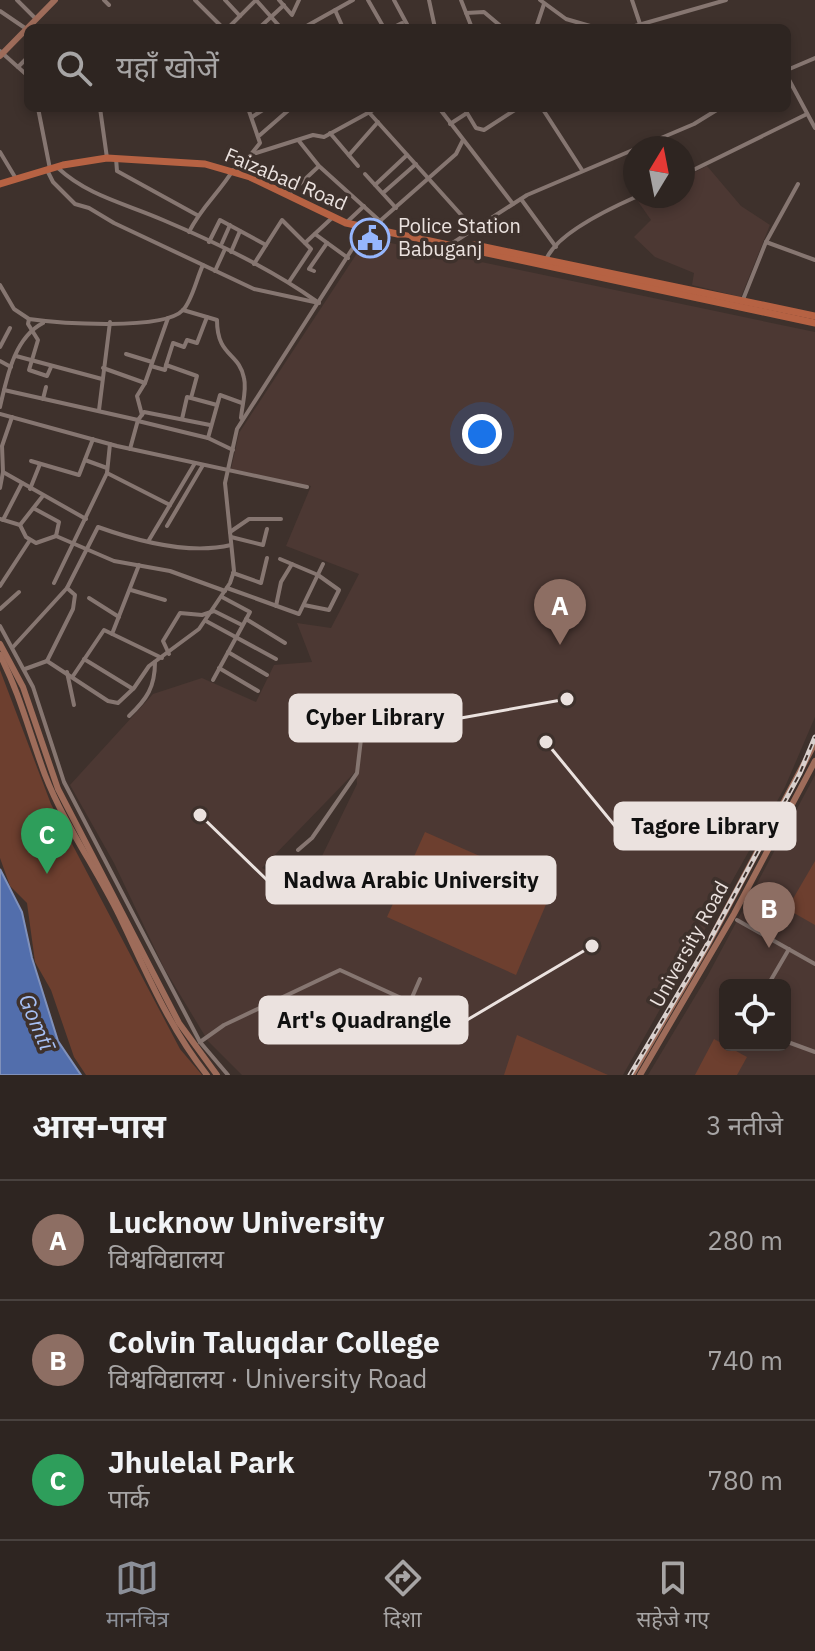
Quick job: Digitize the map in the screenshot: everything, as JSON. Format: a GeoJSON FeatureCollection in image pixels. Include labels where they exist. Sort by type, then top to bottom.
{"type":"FeatureCollection","features":[{"type":"Feature","properties":{"kind":"main road","name":"Faizabad Road"},"geometry":{"type":"LineString","coordinates":[[0,184],[51,168],[107,158],[166,160],[235,171],[346,223],[741,304],[815,323]]}},
{"type":"Feature","properties":{"kind":"main road","name":"Faizabad Road"},"geometry":{"type":"LineString","coordinates":[[741,304],[815,316]]}},
{"type":"Feature","properties":{"kind":"street"},"geometry":{"type":"LineString","coordinates":[[17,0],[35,24]]}},
{"type":"Feature","properties":{"kind":"street"},"geometry":{"type":"LineString","coordinates":[[29,24],[55,0]]}},
{"type":"Feature","properties":{"kind":"street"},"geometry":{"type":"LineString","coordinates":[[104,0],[109,5]]}},
{"type":"Feature","properties":{"kind":"street"},"geometry":{"type":"LineString","coordinates":[[195,0],[221,24]]}},
{"type":"Feature","properties":{"kind":"street"},"geometry":{"type":"LineString","coordinates":[[225,0],[240,16]]}},
{"type":"Feature","properties":{"kind":"street"},"geometry":{"type":"LineString","coordinates":[[230,24],[256,0],[277,24]]}},
{"type":"Feature","properties":{"kind":"street"},"geometry":{"type":"LineString","coordinates":[[279,0],[292,15],[299,0]]}},
{"type":"Feature","properties":{"kind":"street"},"geometry":{"type":"LineString","coordinates":[[310,24],[353,0]]}},
{"type":"Feature","properties":{"kind":"street"},"geometry":{"type":"LineString","coordinates":[[368,0],[380,24]]}},
{"type":"Feature","properties":{"kind":"street"},"geometry":{"type":"LineString","coordinates":[[394,0],[407,24]]}},
{"type":"Feature","properties":{"kind":"street"},"geometry":{"type":"LineString","coordinates":[[429,0],[434,24]]}},
{"type":"Feature","properties":{"kind":"street"},"geometry":{"type":"LineString","coordinates":[[461,0],[470,24]]}},
{"type":"Feature","properties":{"kind":"street"},"geometry":{"type":"LineString","coordinates":[[544,3],[552,0]]}},
{"type":"Feature","properties":{"kind":"street"},"geometry":{"type":"LineString","coordinates":[[632,0],[640,24]]}},
{"type":"Feature","properties":{"kind":"street"},"geometry":{"type":"LineString","coordinates":[[643,24],[726,0]]}},
{"type":"Feature","properties":{"kind":"street"},"geometry":{"type":"LineString","coordinates":[[544,3],[566,19],[582,24]]}},
{"type":"Feature","properties":{"kind":"street"},"geometry":{"type":"LineString","coordinates":[[537,24],[544,3]]}},
{"type":"Feature","properties":{"kind":"street"},"geometry":{"type":"LineString","coordinates":[[263,24],[284,5]]}},
{"type":"Feature","properties":{"kind":"street"},"geometry":{"type":"LineString","coordinates":[[335,10],[341,24]]}},
{"type":"Feature","properties":{"kind":"street"},"geometry":{"type":"LineString","coordinates":[[0,11],[24,27]]}},
{"type":"Feature","properties":{"kind":"street"},"geometry":{"type":"LineString","coordinates":[[466,13],[484,12],[498,24]]}},
{"type":"Feature","properties":{"kind":"street"},"geometry":{"type":"LineString","coordinates":[[24,29],[1,53],[24,72]]}},
{"type":"Feature","properties":{"kind":"street"},"geometry":{"type":"LineString","coordinates":[[791,71],[815,58]]}},
{"type":"Feature","properties":{"kind":"street"},"geometry":{"type":"LineString","coordinates":[[18,67],[24,61]]}},
{"type":"Feature","properties":{"kind":"street"},"geometry":{"type":"LineString","coordinates":[[791,81],[815,128]]}},
{"type":"Feature","properties":{"kind":"street"},"geometry":{"type":"LineString","coordinates":[[39,112],[53,182],[75,204],[254,289],[319,303]]}},
{"type":"Feature","properties":{"kind":"street"},"geometry":{"type":"LineString","coordinates":[[101,112],[107,158]]}},
{"type":"Feature","properties":{"kind":"street"},"geometry":{"type":"LineString","coordinates":[[250,112],[260,135]]}},
{"type":"Feature","properties":{"kind":"street"},"geometry":{"type":"LineString","coordinates":[[252,117],[260,112]]}},
{"type":"Feature","properties":{"kind":"street"},"geometry":{"type":"LineString","coordinates":[[256,153],[260,135],[286,112]]}},
{"type":"Feature","properties":{"kind":"street"},"geometry":{"type":"LineString","coordinates":[[189,232],[197,215],[235,171],[256,153],[330,133],[364,112]]}},
{"type":"Feature","properties":{"kind":"street"},"geometry":{"type":"LineString","coordinates":[[369,112],[473,228]]}},
{"type":"Feature","properties":{"kind":"street"},"geometry":{"type":"LineString","coordinates":[[442,112],[513,204]]}},
{"type":"Feature","properties":{"kind":"street"},"geometry":{"type":"LineString","coordinates":[[450,124],[464,112]]}},
{"type":"Feature","properties":{"kind":"street"},"geometry":{"type":"LineString","coordinates":[[467,112],[476,128],[484,130],[512,112]]}},
{"type":"Feature","properties":{"kind":"street"},"geometry":{"type":"LineString","coordinates":[[545,112],[582,170]]}},
{"type":"Feature","properties":{"kind":"street"},"geometry":{"type":"LineString","coordinates":[[451,244],[521,199],[694,124],[714,112]]}},
{"type":"Feature","properties":{"kind":"street"},"geometry":{"type":"LineString","coordinates":[[695,169],[807,114]]}},
{"type":"Feature","properties":{"kind":"street"},"geometry":{"type":"LineString","coordinates":[[349,155],[378,122]]}},
{"type":"Feature","properties":{"kind":"street"},"geometry":{"type":"LineString","coordinates":[[330,133],[358,166]]}},
{"type":"Feature","properties":{"kind":"street"},"geometry":{"type":"LineString","coordinates":[[241,420],[369,228],[381,222],[456,154],[463,140]]}},
{"type":"Feature","properties":{"kind":"street"},"geometry":{"type":"LineString","coordinates":[[299,141],[319,166],[381,222]]}},
{"type":"Feature","properties":{"kind":"street"},"geometry":{"type":"LineString","coordinates":[[0,152],[16,179]]}},
{"type":"Feature","properties":{"kind":"street"},"geometry":{"type":"LineString","coordinates":[[375,185],[407,155]]}},
{"type":"Feature","properties":{"kind":"street"},"geometry":{"type":"LineString","coordinates":[[116,158],[117,171],[197,215]]}},
{"type":"Feature","properties":{"kind":"street"},"geometry":{"type":"LineString","coordinates":[[383,193],[416,164]]}},
{"type":"Feature","properties":{"kind":"street"},"geometry":{"type":"LineString","coordinates":[[288,195],[319,166]]}},
{"type":"Feature","properties":{"kind":"street"},"geometry":{"type":"LineString","coordinates":[[51,168],[100,196],[189,232],[254,264],[319,303]]}},
{"type":"Feature","properties":{"kind":"street"},"geometry":{"type":"LineString","coordinates":[[365,174],[396,208]]}},
{"type":"Feature","properties":{"kind":"street"},"geometry":{"type":"LineString","coordinates":[[741,304],[766,242],[798,184]]}},
{"type":"Feature","properties":{"kind":"street"},"geometry":{"type":"LineString","coordinates":[[521,199],[556,247]]}},
{"type":"Feature","properties":{"kind":"street"},"geometry":{"type":"LineString","coordinates":[[545,263],[556,247],[601,213],[623,203]]}},
{"type":"Feature","properties":{"kind":"street"},"geometry":{"type":"LineString","coordinates":[[346,223],[364,206]]}},
{"type":"Feature","properties":{"kind":"street"},"geometry":{"type":"LineString","coordinates":[[305,243],[333,217]]}},
{"type":"Feature","properties":{"kind":"street"},"geometry":{"type":"LineString","coordinates":[[209,242],[220,220],[266,245]]}},
{"type":"Feature","properties":{"kind":"street"},"geometry":{"type":"LineString","coordinates":[[254,264],[282,220],[311,249],[288,282]]}},
{"type":"Feature","properties":{"kind":"street"},"geometry":{"type":"LineString","coordinates":[[222,243],[230,225]]}},
{"type":"Feature","properties":{"kind":"street"},"geometry":{"type":"LineString","coordinates":[[215,271],[240,231]]}},
{"type":"Feature","properties":{"kind":"street"},"geometry":{"type":"LineString","coordinates":[[315,234],[348,258]]}},
{"type":"Feature","properties":{"kind":"street"},"geometry":{"type":"LineString","coordinates":[[766,242],[815,260]]}},
{"type":"Feature","properties":{"kind":"street"},"geometry":{"type":"LineString","coordinates":[[301,264],[312,270],[327,243]]}},
{"type":"Feature","properties":{"kind":"street"},"geometry":{"type":"LineString","coordinates":[[0,285],[14,309],[29,319],[140,323],[168,318],[183,310],[203,265]]}},
{"type":"Feature","properties":{"kind":"street"},"geometry":{"type":"LineString","coordinates":[[47,661],[118,703],[155,662],[169,654],[206,621],[233,573],[225,483],[241,420],[243,373],[220,344],[217,320],[183,310]]}},
{"type":"Feature","properties":{"kind":"street"},"geometry":{"type":"LineString","coordinates":[[126,354],[165,370],[173,343],[184,347],[187,340],[197,343],[207,317]]}},
{"type":"Feature","properties":{"kind":"street"},"geometry":{"type":"LineString","coordinates":[[142,415],[137,396],[145,383],[168,318]]}},
{"type":"Feature","properties":{"kind":"street"},"geometry":{"type":"LineString","coordinates":[[29,319],[38,340],[29,370],[47,376],[51,367]]}},
{"type":"Feature","properties":{"kind":"street"},"geometry":{"type":"LineString","coordinates":[[0,407],[15,355],[31,329],[46,321]]}},
{"type":"Feature","properties":{"kind":"street"},"geometry":{"type":"LineString","coordinates":[[99,411],[110,322]]}},
{"type":"Feature","properties":{"kind":"street"},"geometry":{"type":"LineString","coordinates":[[0,347],[10,328]]}},
{"type":"Feature","properties":{"kind":"street"},"geometry":{"type":"LineString","coordinates":[[15,355],[51,367],[83,371],[102,379]]}},
{"type":"Feature","properties":{"kind":"street"},"geometry":{"type":"LineString","coordinates":[[0,361],[11,367]]}},
{"type":"Feature","properties":{"kind":"street"},"geometry":{"type":"LineString","coordinates":[[166,365],[197,376],[191,398]]}},
{"type":"Feature","properties":{"kind":"street"},"geometry":{"type":"LineString","coordinates":[[103,368],[145,383]]}},
{"type":"Feature","properties":{"kind":"street"},"geometry":{"type":"LineString","coordinates":[[43,399],[46,387]]}},
{"type":"Feature","properties":{"kind":"street"},"geometry":{"type":"LineString","coordinates":[[4,390],[208,438],[233,450]]}},
{"type":"Feature","properties":{"kind":"street"},"geometry":{"type":"LineString","coordinates":[[208,438],[220,395],[242,403]]}},
{"type":"Feature","properties":{"kind":"street"},"geometry":{"type":"LineString","coordinates":[[182,419],[187,397],[217,405]]}},
{"type":"Feature","properties":{"kind":"street"},"geometry":{"type":"LineString","coordinates":[[130,449],[138,420],[144,412],[210,425]]}},
{"type":"Feature","properties":{"kind":"street"},"geometry":{"type":"LineString","coordinates":[[0,414],[130,449],[307,487]]}},
{"type":"Feature","properties":{"kind":"street"},"geometry":{"type":"LineString","coordinates":[[0,488],[2,446],[12,417]]}},
{"type":"Feature","properties":{"kind":"street"},"geometry":{"type":"LineString","coordinates":[[31,461],[79,475],[93,439]]}},
{"type":"Feature","properties":{"kind":"street"},"geometry":{"type":"LineString","coordinates":[[54,583],[107,471],[110,444]]}},
{"type":"Feature","properties":{"kind":"street"},"geometry":{"type":"LineString","coordinates":[[85,460],[170,505]]}},
{"type":"Feature","properties":{"kind":"street"},"geometry":{"type":"LineString","coordinates":[[149,540],[195,463]]}},
{"type":"Feature","properties":{"kind":"street"},"geometry":{"type":"LineString","coordinates":[[30,489],[40,464]]}},
{"type":"Feature","properties":{"kind":"street"},"geometry":{"type":"LineString","coordinates":[[167,526],[203,465]]}},
{"type":"Feature","properties":{"kind":"street"},"geometry":{"type":"LineString","coordinates":[[2,469],[40,495],[86,519]]}},
{"type":"Feature","properties":{"kind":"street"},"geometry":{"type":"LineString","coordinates":[[22,483],[2,520],[20,525],[30,540],[36,543],[56,536],[114,561],[170,571],[299,614],[323,564]]}},
{"type":"Feature","properties":{"kind":"street"},"geometry":{"type":"LineString","coordinates":[[20,525],[35,509],[40,495]]}},
{"type":"Feature","properties":{"kind":"street"},"geometry":{"type":"LineString","coordinates":[[35,509],[59,522],[56,536]]}},
{"type":"Feature","properties":{"kind":"street"},"geometry":{"type":"LineString","coordinates":[[230,535],[249,519],[281,519]]}},
{"type":"Feature","properties":{"kind":"street"},"geometry":{"type":"LineString","coordinates":[[13,647],[67,588],[98,527],[138,542],[149,540],[217,549],[231,545]]}},
{"type":"Feature","properties":{"kind":"street"},"geometry":{"type":"LineString","coordinates":[[230,535],[263,545],[267,529]]}},
{"type":"Feature","properties":{"kind":"street"},"geometry":{"type":"LineString","coordinates":[[0,586],[30,540]]}},
{"type":"Feature","properties":{"kind":"street"},"geometry":{"type":"LineString","coordinates":[[233,573],[261,583],[267,558]]}},
{"type":"Feature","properties":{"kind":"street"},"geometry":{"type":"LineString","coordinates":[[280,559],[318,575],[339,590],[329,610],[304,605]]}},
{"type":"Feature","properties":{"kind":"street"},"geometry":{"type":"LineString","coordinates":[[276,606],[281,582],[292,564]]}},
{"type":"Feature","properties":{"kind":"street"},"geometry":{"type":"LineString","coordinates":[[112,634],[139,565]]}},
{"type":"Feature","properties":{"kind":"street"},"geometry":{"type":"LineString","coordinates":[[25,669],[47,661],[73,609],[75,595],[67,588]]}},
{"type":"Feature","properties":{"kind":"street"},"geometry":{"type":"LineString","coordinates":[[131,590],[165,600]]}},
{"type":"Feature","properties":{"kind":"street"},"geometry":{"type":"LineString","coordinates":[[0,609],[19,592]]}},
{"type":"Feature","properties":{"kind":"street"},"geometry":{"type":"LineString","coordinates":[[213,680],[250,612],[222,597]]}},
{"type":"Feature","properties":{"kind":"street"},"geometry":{"type":"LineString","coordinates":[[89,598],[119,617]]}},
{"type":"Feature","properties":{"kind":"street"},"geometry":{"type":"LineString","coordinates":[[169,654],[163,641],[180,613],[202,615],[214,611],[242,625]]}},
{"type":"Feature","properties":{"kind":"street"},"geometry":{"type":"LineString","coordinates":[[246,619],[285,643]]}},
{"type":"Feature","properties":{"kind":"street"},"geometry":{"type":"LineString","coordinates":[[206,621],[276,659]]}},
{"type":"Feature","properties":{"kind":"street"},"geometry":{"type":"LineString","coordinates":[[0,626],[25,669],[64,782],[200,1042],[228,1075]]}},
{"type":"Feature","properties":{"kind":"street"},"geometry":{"type":"LineString","coordinates":[[73,676],[104,630],[162,658]]}},
{"type":"Feature","properties":{"kind":"street"},"geometry":{"type":"LineString","coordinates":[[0,644],[23,687],[58,789],[179,1023],[217,1075]]}},
{"type":"Feature","properties":{"kind":"street"},"geometry":{"type":"LineString","coordinates":[[228,652],[267,675]]}},
{"type":"Feature","properties":{"kind":"street"},"geometry":{"type":"LineString","coordinates":[[0,655],[14,682],[46,776],[60,807],[119,914],[172,1027],[207,1075]]}},
{"type":"Feature","properties":{"kind":"street"},"geometry":{"type":"LineString","coordinates":[[84,659],[133,689]]}},
{"type":"Feature","properties":{"kind":"street"},"geometry":{"type":"LineString","coordinates":[[129,716],[145,700],[155,682],[155,662]]}},
{"type":"Feature","properties":{"kind":"street"},"geometry":{"type":"LineString","coordinates":[[219,668],[258,691]]}},
{"type":"Feature","properties":{"kind":"street"},"geometry":{"type":"LineString","coordinates":[[67,672],[74,705]]}},
{"type":"Feature","properties":{"kind":"street"},"geometry":{"type":"LineString","coordinates":[[298,850],[312,838],[357,773],[361,739],[384,720]]}},
{"type":"Feature","properties":{"kind":"street","name":"University Road"},"geometry":{"type":"LineString","coordinates":[[632,1075],[706,948],[815,743]]}},
{"type":"Feature","properties":{"kind":"street","name":"University Road"},"geometry":{"type":"LineString","coordinates":[[640,1075],[741,901],[815,761]]}},
{"type":"Feature","properties":{"kind":"street"},"geometry":{"type":"LineString","coordinates":[[737,920],[815,964]]}},
{"type":"Feature","properties":{"kind":"street"},"geometry":{"type":"LineString","coordinates":[[772,979],[789,949]]}},
{"type":"Feature","properties":{"kind":"street"},"geometry":{"type":"LineString","coordinates":[[200,1042],[224,1025],[340,970],[410,1002],[420,979]]}},
{"type":"Feature","properties":{"kind":"street"},"geometry":{"type":"LineString","coordinates":[[791,1043],[815,1052]]}},
{"type":"Feature","properties":{"kind":"shaded area"},"geometry":{"type":"Polygon","coordinates":[[[707,166],[741,206],[770,225],[741,297],[692,285],[694,273],[655,257],[634,237],[651,220],[643,208],[695,208],[695,172],[707,166]]]}},
{"type":"Feature","properties":{"kind":"shaded area"},"geometry":{"type":"Polygon","coordinates":[[[367,238],[815,332],[815,717],[785,787],[623,1075],[242,1075],[208,1041],[164,968],[114,863],[70,785],[153,694],[202,678],[256,702],[274,665],[312,662],[297,623],[331,628],[359,574],[286,546],[311,486],[231,469],[239,433],[367,238]],[[356,771],[262,868],[306,889],[357,784],[356,771]]]}},
{"type":"Feature","properties":{"kind":"shaded area"},"geometry":{"type":"Polygon","coordinates":[[[0,670],[51,804],[180,1049],[202,1075],[86,1075],[74,1057],[51,990],[35,962],[27,903],[10,886],[0,858],[0,670]]]}},
{"type":"Feature","properties":{"kind":"shaded area"},"geometry":{"type":"Polygon","coordinates":[[[815,775],[815,1075],[648,1075],[708,975],[815,775]]]}},
{"type":"Feature","properties":{"kind":"shaded area"},"geometry":{"type":"Polygon","coordinates":[[[425,832],[553,888],[516,975],[387,917],[425,832]]]}},
{"type":"Feature","properties":{"kind":"shaded area"},"geometry":{"type":"Polygon","coordinates":[[[815,861],[815,925],[787,909],[815,861]]]}},
{"type":"Feature","properties":{"kind":"shaded area"},"geometry":{"type":"Polygon","coordinates":[[[517,1035],[608,1075],[504,1075],[517,1035]]]}},
{"type":"Feature","properties":{"kind":"shaded area"},"geometry":{"type":"Polygon","coordinates":[[[714,1039],[719,1042],[719,1051],[736,1051],[747,1057],[737,1075],[695,1075],[714,1039]]]}},
{"type":"Feature","properties":{"kind":"water","name":"Gomtī"},"geometry":{"type":"Polygon","coordinates":[[[0,869],[22,912],[32,958],[58,1041],[81,1075],[0,1075],[0,869]]]}},
{"type":"Feature","properties":{"kind":"railway"},"geometry":{"type":"LineString","coordinates":[[630,1075],[706,947],[800,773],[815,737]]}},
{"type":"Feature","properties":{"kind":"place","name":"Police Station Babuganj"},"geometry":{"type":"Point","coordinates":[370,238]}},
{"type":"Feature","properties":{"kind":"place","name":"Lucknow University"},"geometry":{"type":"Point","coordinates":[560,645]}},
{"type":"Feature","properties":{"kind":"place","name":"Cyber Library"},"geometry":{"type":"Point","coordinates":[567,699]}},
{"type":"Feature","properties":{"kind":"place","name":"Tagore Library"},"geometry":{"type":"Point","coordinates":[546,742]}},
{"type":"Feature","properties":{"kind":"place","name":"Nadwa Arabic University"},"geometry":{"type":"Point","coordinates":[200,815]}},
{"type":"Feature","properties":{"kind":"place","name":"Jhulelal Park"},"geometry":{"type":"Point","coordinates":[47,874]}},
{"type":"Feature","properties":{"kind":"place","name":"Art's Quadrangle"},"geometry":{"type":"Point","coordinates":[592,946]}},
{"type":"Feature","properties":{"kind":"place","name":"Colvin Taluqdar College"},"geometry":{"type":"Point","coordinates":[769,948]}}]}
